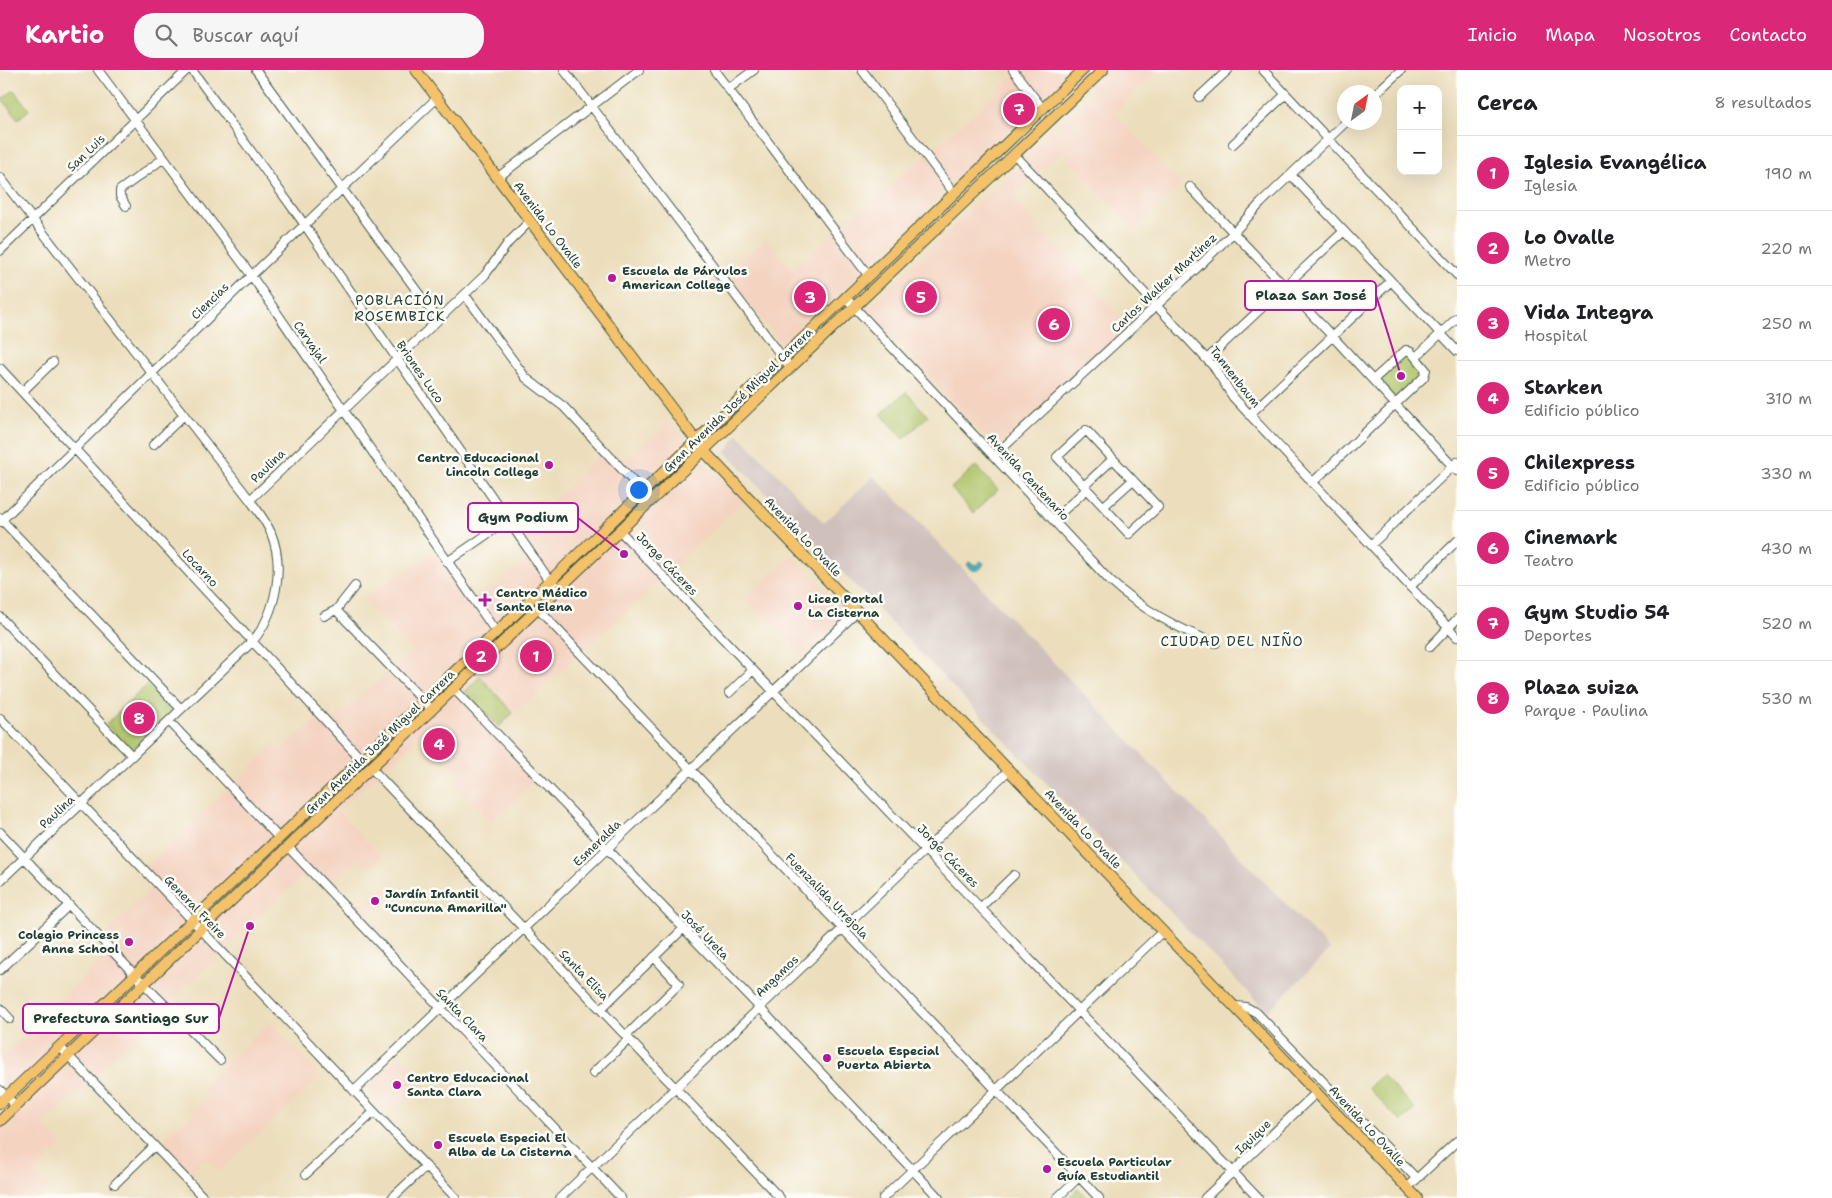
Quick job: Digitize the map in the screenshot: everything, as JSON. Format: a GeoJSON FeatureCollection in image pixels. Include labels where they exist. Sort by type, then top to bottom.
{"type":"FeatureCollection","features":[{"type":"Feature","properties":{"kind":"main road","name":"Avenida Lo Ovalle"},"geometry":{"type":"LineString","coordinates":[[416,70],[695,441],[1236,1006],[1417,1198]]}},
{"type":"Feature","properties":{"kind":"main road","name":"Gran Avenida José Miguel Carrera"},"geometry":{"type":"LineString","coordinates":[[2,1097],[60,1047],[1083,70]]}},
{"type":"Feature","properties":{"kind":"main road","name":"Gran Avenida José Miguel Carrera"},"geometry":{"type":"LineString","coordinates":[[0,1121],[1103,70]]}},
{"type":"Feature","properties":{"kind":"main road"},"geometry":{"type":"LineString","coordinates":[[1043,109],[1044,126]]}},
{"type":"Feature","properties":{"kind":"main road"},"geometry":{"type":"LineString","coordinates":[[620,513],[618,521],[620,531]]}},
{"type":"Feature","properties":{"kind":"main road"},"geometry":{"type":"LineString","coordinates":[[358,762],[371,768]]}},
{"type":"Feature","properties":{"kind":"street","name":"Carvajal"},"geometry":{"type":"LineString","coordinates":[[98,70],[251,276],[496,632]]}},
{"type":"Feature","properties":{"kind":"street","name":"San Luis"},"geometry":{"type":"LineString","coordinates":[[0,251],[187,70]]}},
{"type":"Feature","properties":{"kind":"street","name":"Briones Luco"},"geometry":{"type":"LineString","coordinates":[[192,70],[305,224],[550,581],[559,589]]}},
{"type":"Feature","properties":{"kind":"street"},"geometry":{"type":"LineString","coordinates":[[256,70],[438,320]]}},
{"type":"Feature","properties":{"kind":"street"},"geometry":{"type":"LineString","coordinates":[[564,70],[790,368]]}},
{"type":"Feature","properties":{"kind":"street"},"geometry":{"type":"LineString","coordinates":[[497,178],[639,70]]}},
{"type":"Feature","properties":{"kind":"street"},"geometry":{"type":"LineString","coordinates":[[714,70],[868,275]]}},
{"type":"Feature","properties":{"kind":"street"},"geometry":{"type":"LineString","coordinates":[[728,89],[754,70]]}},
{"type":"Feature","properties":{"kind":"street"},"geometry":{"type":"LineString","coordinates":[[862,70],[954,193]]}},
{"type":"Feature","properties":{"kind":"street"},"geometry":{"type":"LineString","coordinates":[[1013,70],[1043,109]]}},
{"type":"Feature","properties":{"kind":"street"},"geometry":{"type":"LineString","coordinates":[[1199,97],[1228,70]]}},
{"type":"Feature","properties":{"kind":"street"},"geometry":{"type":"LineString","coordinates":[[1263,70],[1457,275]]}},
{"type":"Feature","properties":{"kind":"street"},"geometry":{"type":"LineString","coordinates":[[1382,88],[1401,70]]}},
{"type":"Feature","properties":{"kind":"street"},"geometry":{"type":"LineString","coordinates":[[1233,144],[1286,94]]}},
{"type":"Feature","properties":{"kind":"street","name":"Ciencias"},"geometry":{"type":"LineString","coordinates":[[1,520],[437,98]]}},
{"type":"Feature","properties":{"kind":"street","name":"Carlos Walker Martínez"},"geometry":{"type":"LineString","coordinates":[[994,456],[1157,306],[1338,130]]}},
{"type":"Feature","properties":{"kind":"street","name":"Tannenbaum"},"geometry":{"type":"LineString","coordinates":[[1014,154],[1207,359],[1218,372],[1230,394],[1457,637]]}},
{"type":"Feature","properties":{"kind":"street"},"geometry":{"type":"LineString","coordinates":[[126,206],[120,196],[120,190],[164,158]]}},
{"type":"Feature","properties":{"kind":"street"},"geometry":{"type":"LineString","coordinates":[[1291,175],[1457,351]]}},
{"type":"Feature","properties":{"kind":"street"},"geometry":{"type":"LineString","coordinates":[[0,177],[250,500]]}},
{"type":"Feature","properties":{"kind":"street"},"geometry":{"type":"LineString","coordinates":[[1190,187],[1455,466],[1371,545]]}},
{"type":"Feature","properties":{"kind":"street","name":"Paulina"},"geometry":{"type":"LineString","coordinates":[[0,881],[253,641],[263,626],[271,607],[278,568],[272,534],[250,500],[486,275],[508,243],[530,221]]}},
{"type":"Feature","properties":{"kind":"street"},"geometry":{"type":"LineString","coordinates":[[1207,359],[1344,231]]}},
{"type":"Feature","properties":{"kind":"street"},"geometry":{"type":"LineString","coordinates":[[1250,415],[1391,282]]}},
{"type":"Feature","properties":{"kind":"street"},"geometry":{"type":"LineString","coordinates":[[465,295],[526,378],[564,408],[642,492]]}},
{"type":"Feature","properties":{"kind":"street","name":"Avenida Centenario"},"geometry":{"type":"LineString","coordinates":[[845,297],[1125,596],[1178,627],[1216,643]]}},
{"type":"Feature","properties":{"kind":"street"},"geometry":{"type":"LineString","coordinates":[[1416,357],[1457,318]]}},
{"type":"Feature","properties":{"kind":"street"},"geometry":{"type":"LineString","coordinates":[[1312,482],[1426,375],[1426,368],[1410,351],[1404,351],[1373,380]]}},
{"type":"Feature","properties":{"kind":"street"},"geometry":{"type":"LineString","coordinates":[[22,392],[53,362]]}},
{"type":"Feature","properties":{"kind":"street","name":"Locarno"},"geometry":{"type":"LineString","coordinates":[[0,368],[253,641],[358,762]]}},
{"type":"Feature","properties":{"kind":"street"},"geometry":{"type":"LineString","coordinates":[[153,446],[184,415]]}},
{"type":"Feature","properties":{"kind":"street"},"geometry":{"type":"LineString","coordinates":[[1086,430],[1133,480],[1158,506],[1129,534],[1057,457],[1086,430]]}},
{"type":"Feature","properties":{"kind":"street"},"geometry":{"type":"LineString","coordinates":[[1053,520],[1113,459]]}},
{"type":"Feature","properties":{"kind":"street"},"geometry":{"type":"LineString","coordinates":[[1104,506],[1133,480]]}},
{"type":"Feature","properties":{"kind":"street"},"geometry":{"type":"LineString","coordinates":[[1,520],[182,709]]}},
{"type":"Feature","properties":{"kind":"street"},"geometry":{"type":"LineString","coordinates":[[447,562],[508,520]]}},
{"type":"Feature","properties":{"kind":"street","name":"Jorge Cáceres"},"geometry":{"type":"LineString","coordinates":[[620,531],[1258,1198]]}},
{"type":"Feature","properties":{"kind":"street"},"geometry":{"type":"LineString","coordinates":[[1410,587],[1457,542]]}},
{"type":"Feature","properties":{"kind":"street"},"geometry":{"type":"LineString","coordinates":[[324,616],[336,610],[355,586]]}},
{"type":"Feature","properties":{"kind":"street","name":"Fuenzalida Urrejola"},"geometry":{"type":"LineString","coordinates":[[538,609],[1099,1198]]}},
{"type":"Feature","properties":{"kind":"street"},"geometry":{"type":"LineString","coordinates":[[336,610],[432,710]]}},
{"type":"Feature","properties":{"kind":"street","name":"Esmeralda"},"geometry":{"type":"LineString","coordinates":[[354,1091],[607,848],[857,612]]}},
{"type":"Feature","properties":{"kind":"street"},"geometry":{"type":"LineString","coordinates":[[0,617],[132,756]]}},
{"type":"Feature","properties":{"kind":"street"},"geometry":{"type":"LineString","coordinates":[[1430,647],[1457,619]]}},
{"type":"Feature","properties":{"kind":"street"},"geometry":{"type":"LineString","coordinates":[[729,693],[753,670]]}},
{"type":"Feature","properties":{"kind":"street","name":"José Ureta"},"geometry":{"type":"LineString","coordinates":[[454,689],[684,928],[939,1198]]}},
{"type":"Feature","properties":{"kind":"street","name":"General Freire"},"geometry":{"type":"LineString","coordinates":[[0,718],[456,1198]]}},
{"type":"Feature","properties":{"kind":"street"},"geometry":{"type":"LineString","coordinates":[[168,721],[279,838]]}},
{"type":"Feature","properties":{"kind":"street","name":"Santa Elisa"},"geometry":{"type":"LineString","coordinates":[[371,768],[780,1198]]}},
{"type":"Feature","properties":{"kind":"street","name":"Angamos"},"geometry":{"type":"LineString","coordinates":[[560,1198],[1009,770]]}},
{"type":"Feature","properties":{"kind":"street"},"geometry":{"type":"LineString","coordinates":[[0,832],[135,975],[220,1060]]}},
{"type":"Feature","properties":{"kind":"street","name":"Santa Clara"},"geometry":{"type":"LineString","coordinates":[[288,847],[621,1198]]}},
{"type":"Feature","properties":{"kind":"street"},"geometry":{"type":"LineString","coordinates":[[980,907],[1014,875]]}},
{"type":"Feature","properties":{"kind":"street"},"geometry":{"type":"LineString","coordinates":[[0,970],[69,905]]}},
{"type":"Feature","properties":{"kind":"street"},"geometry":{"type":"LineString","coordinates":[[600,1009],[684,928]]}},
{"type":"Feature","properties":{"kind":"street"},"geometry":{"type":"LineString","coordinates":[[883,1198],[1163,931]]}},
{"type":"Feature","properties":{"kind":"street"},"geometry":{"type":"LineString","coordinates":[[593,1073],[680,984],[654,957]]}},
{"type":"Feature","properties":{"kind":"street","name":"Avenida Lo Ovalle"},"geometry":{"type":"LineString","coordinates":[[1236,1006],[1246,1007],[1257,1013],[1417,1179]]}},
{"type":"Feature","properties":{"kind":"street"},"geometry":{"type":"LineString","coordinates":[[0,1008],[10,1018]]}},
{"type":"Feature","properties":{"kind":"street"},"geometry":{"type":"LineString","coordinates":[[60,1047],[204,1198]]}},
{"type":"Feature","properties":{"kind":"street","name":"Iquique"},"geometry":{"type":"LineString","coordinates":[[1205,1198],[1317,1092]]}},
{"type":"Feature","properties":{"kind":"street"},"geometry":{"type":"LineString","coordinates":[[2,1097],[16,1106]]}},
{"type":"Feature","properties":{"kind":"street"},"geometry":{"type":"LineString","coordinates":[[306,1174],[374,1112]]}},
{"type":"Feature","properties":{"kind":"street"},"geometry":{"type":"LineString","coordinates":[[1408,1188],[1457,1141]]}},
{"type":"Feature","properties":{"kind":"street"},"geometry":{"type":"LineString","coordinates":[[115,1184],[154,1146]]}},
{"type":"Feature","properties":{"kind":"street"},"geometry":{"type":"LineString","coordinates":[[392,1198],[426,1166]]}},
{"type":"Feature","properties":{"kind":"street"},"geometry":{"type":"LineString","coordinates":[[1057,1198],[1079,1177]]}},
{"type":"Feature","properties":{"kind":"shaded area"},"geometry":{"type":"Polygon","coordinates":[[[1020,70],[1159,70],[1114,113],[1181,185],[1134,230],[1061,152],[1012,197],[1128,326],[996,449],[867,309],[1094,92],[1072,71],[783,346],[725,272],[766,239],[792,270],[972,115],[1020,70]]]}},
{"type":"Feature","properties":{"kind":"shaded area"},"geometry":{"type":"Polygon","coordinates":[[[670,421],[707,465],[743,501],[661,580],[491,735],[535,781],[490,822],[454,784],[462,776],[422,734],[339,811],[381,857],[369,868],[359,858],[324,888],[307,872],[44,1125],[63,1145],[34,1173],[48,1188],[38,1198],[0,1198],[0,1059],[108,953],[97,943],[152,887],[141,873],[274,744],[281,750],[317,718],[325,727],[413,652],[363,598],[435,552],[472,602],[535,554],[523,535],[600,453],[615,469],[670,421]]]}},
{"type":"Feature","properties":{"kind":"shaded area"},"geometry":{"type":"Polygon","coordinates":[[[738,434],[824,523],[874,476],[1330,950],[1267,1012],[726,452],[738,434]]]}},
{"type":"Feature","properties":{"kind":"shaded area","name":"Liceo Portal La Cisterna"},"geometry":{"type":"Polygon","coordinates":[[[792,554],[849,613],[803,657],[746,599],[792,554]]]}},
{"type":"Feature","properties":{"kind":"shaded area","name":"Jardín Infantil \"Cuncuna Amarilla\""},"geometry":{"type":"Polygon","coordinates":[[[383,887],[390,894],[367,916],[360,908],[383,887]]]}},
{"type":"Feature","properties":{"kind":"shaded area"},"geometry":{"type":"Polygon","coordinates":[[[270,1022],[321,1076],[219,1172],[205,1158],[190,1172],[162,1142],[209,1097],[201,1088],[270,1022]]]}},
{"type":"Feature","properties":{"kind":"shaded area","name":"Centro Educacional Santa Clara"},"geometry":{"type":"Polygon","coordinates":[[[402,1055],[427,1082],[391,1116],[366,1089],[402,1055]]]}},
{"type":"Feature","properties":{"kind":"green space"},"geometry":{"type":"Polygon","coordinates":[[[14,90],[29,110],[18,119],[2,99],[14,90]]]}},
{"type":"Feature","properties":{"kind":"green space"},"geometry":{"type":"Polygon","coordinates":[[[1406,355],[1409,355],[1422,368],[1422,373],[1400,395],[1394,397],[1380,380],[1406,355]]]}},
{"type":"Feature","properties":{"kind":"green space"},"geometry":{"type":"Polygon","coordinates":[[[906,392],[928,416],[904,439],[881,414],[906,392]]]}},
{"type":"Feature","properties":{"kind":"green space"},"geometry":{"type":"Polygon","coordinates":[[[976,466],[998,490],[973,513],[951,488],[976,466]]]}},
{"type":"Feature","properties":{"kind":"green space"},"geometry":{"type":"Polygon","coordinates":[[[480,676],[513,713],[499,727],[465,692],[480,676]]]}},
{"type":"Feature","properties":{"kind":"green space"},"geometry":{"type":"Polygon","coordinates":[[[147,685],[172,712],[131,751],[106,724],[147,685]]]}},
{"type":"Feature","properties":{"kind":"green space"},"geometry":{"type":"Polygon","coordinates":[[[1382,1075],[1415,1109],[1401,1122],[1368,1088],[1382,1075]]]}},
{"type":"Feature","properties":{"kind":"green space"},"geometry":{"type":"Polygon","coordinates":[[[1078,1188],[1088,1198],[1068,1198],[1078,1188]]]}},
{"type":"Feature","properties":{"kind":"water"},"geometry":{"type":"Polygon","coordinates":[[[980,561],[984,563],[983,566],[976,571],[967,564],[969,562],[976,565],[980,561]]]}},
{"type":"Feature","properties":{"kind":"place","name":"Gym Studio 54"},"geometry":{"type":"Point","coordinates":[1019,109]}},
{"type":"Feature","properties":{"kind":"place","name":"Escuela de Párvulos American College"},"geometry":{"type":"Point","coordinates":[612,278]}},
{"type":"Feature","properties":{"kind":"place","name":"Vida Integra"},"geometry":{"type":"Point","coordinates":[810,297]}},
{"type":"Feature","properties":{"kind":"place","name":"Chilexpress"},"geometry":{"type":"Point","coordinates":[921,297]}},
{"type":"Feature","properties":{"kind":"place","name":"Cinemark"},"geometry":{"type":"Point","coordinates":[1054,324]}},
{"type":"Feature","properties":{"kind":"place","name":"Plaza San José"},"geometry":{"type":"Point","coordinates":[1401,376]}},
{"type":"Feature","properties":{"kind":"place","name":"Centro Educacional Lincoln College"},"geometry":{"type":"Point","coordinates":[549,465]}},
{"type":"Feature","properties":{"kind":"place","name":"Gym Podium"},"geometry":{"type":"Point","coordinates":[624,554]}},
{"type":"Feature","properties":{"kind":"place","name":"Centro Médico Santa Elena"},"geometry":{"type":"Point","coordinates":[485,600]}},
{"type":"Feature","properties":{"kind":"place","name":"Liceo Portal La Cisterna"},"geometry":{"type":"Point","coordinates":[798,606]}},
{"type":"Feature","properties":{"kind":"place","name":"Lo Ovalle"},"geometry":{"type":"Point","coordinates":[481,656]}},
{"type":"Feature","properties":{"kind":"place","name":"Iglesia Evangélica"},"geometry":{"type":"Point","coordinates":[536,656]}},
{"type":"Feature","properties":{"kind":"place","name":"Plaza suiza"},"geometry":{"type":"Point","coordinates":[139,718]}},
{"type":"Feature","properties":{"kind":"place","name":"Starken"},"geometry":{"type":"Point","coordinates":[439,744]}},
{"type":"Feature","properties":{"kind":"place","name":"Jardín Infantil \"Cuncuna Amarilla\""},"geometry":{"type":"Point","coordinates":[375,901]}},
{"type":"Feature","properties":{"kind":"place","name":"Prefectura Santiago Sur"},"geometry":{"type":"Point","coordinates":[250,926]}},
{"type":"Feature","properties":{"kind":"place","name":"Colegio Princess Anne School"},"geometry":{"type":"Point","coordinates":[129,942]}},
{"type":"Feature","properties":{"kind":"place","name":"Escuela Especial Puerta Abierta"},"geometry":{"type":"Point","coordinates":[827,1058]}},
{"type":"Feature","properties":{"kind":"place","name":"Centro Educacional Santa Clara"},"geometry":{"type":"Point","coordinates":[397,1085]}},
{"type":"Feature","properties":{"kind":"place","name":"Escuela Especial El Alba de La Cisterna"},"geometry":{"type":"Point","coordinates":[438,1145]}},
{"type":"Feature","properties":{"kind":"place","name":"Escuela Particular Guía Estudiantil"},"geometry":{"type":"Point","coordinates":[1047,1169]}},
{"type":"Feature","properties":{"kind":"district","name":"POBLACIÓN ROSEMBICK"},"geometry":{"type":"Point","coordinates":[400,308]}},
{"type":"Feature","properties":{"kind":"district","name":"CIUDAD DEL NIÑO"},"geometry":{"type":"Point","coordinates":[1232,641]}}]}
